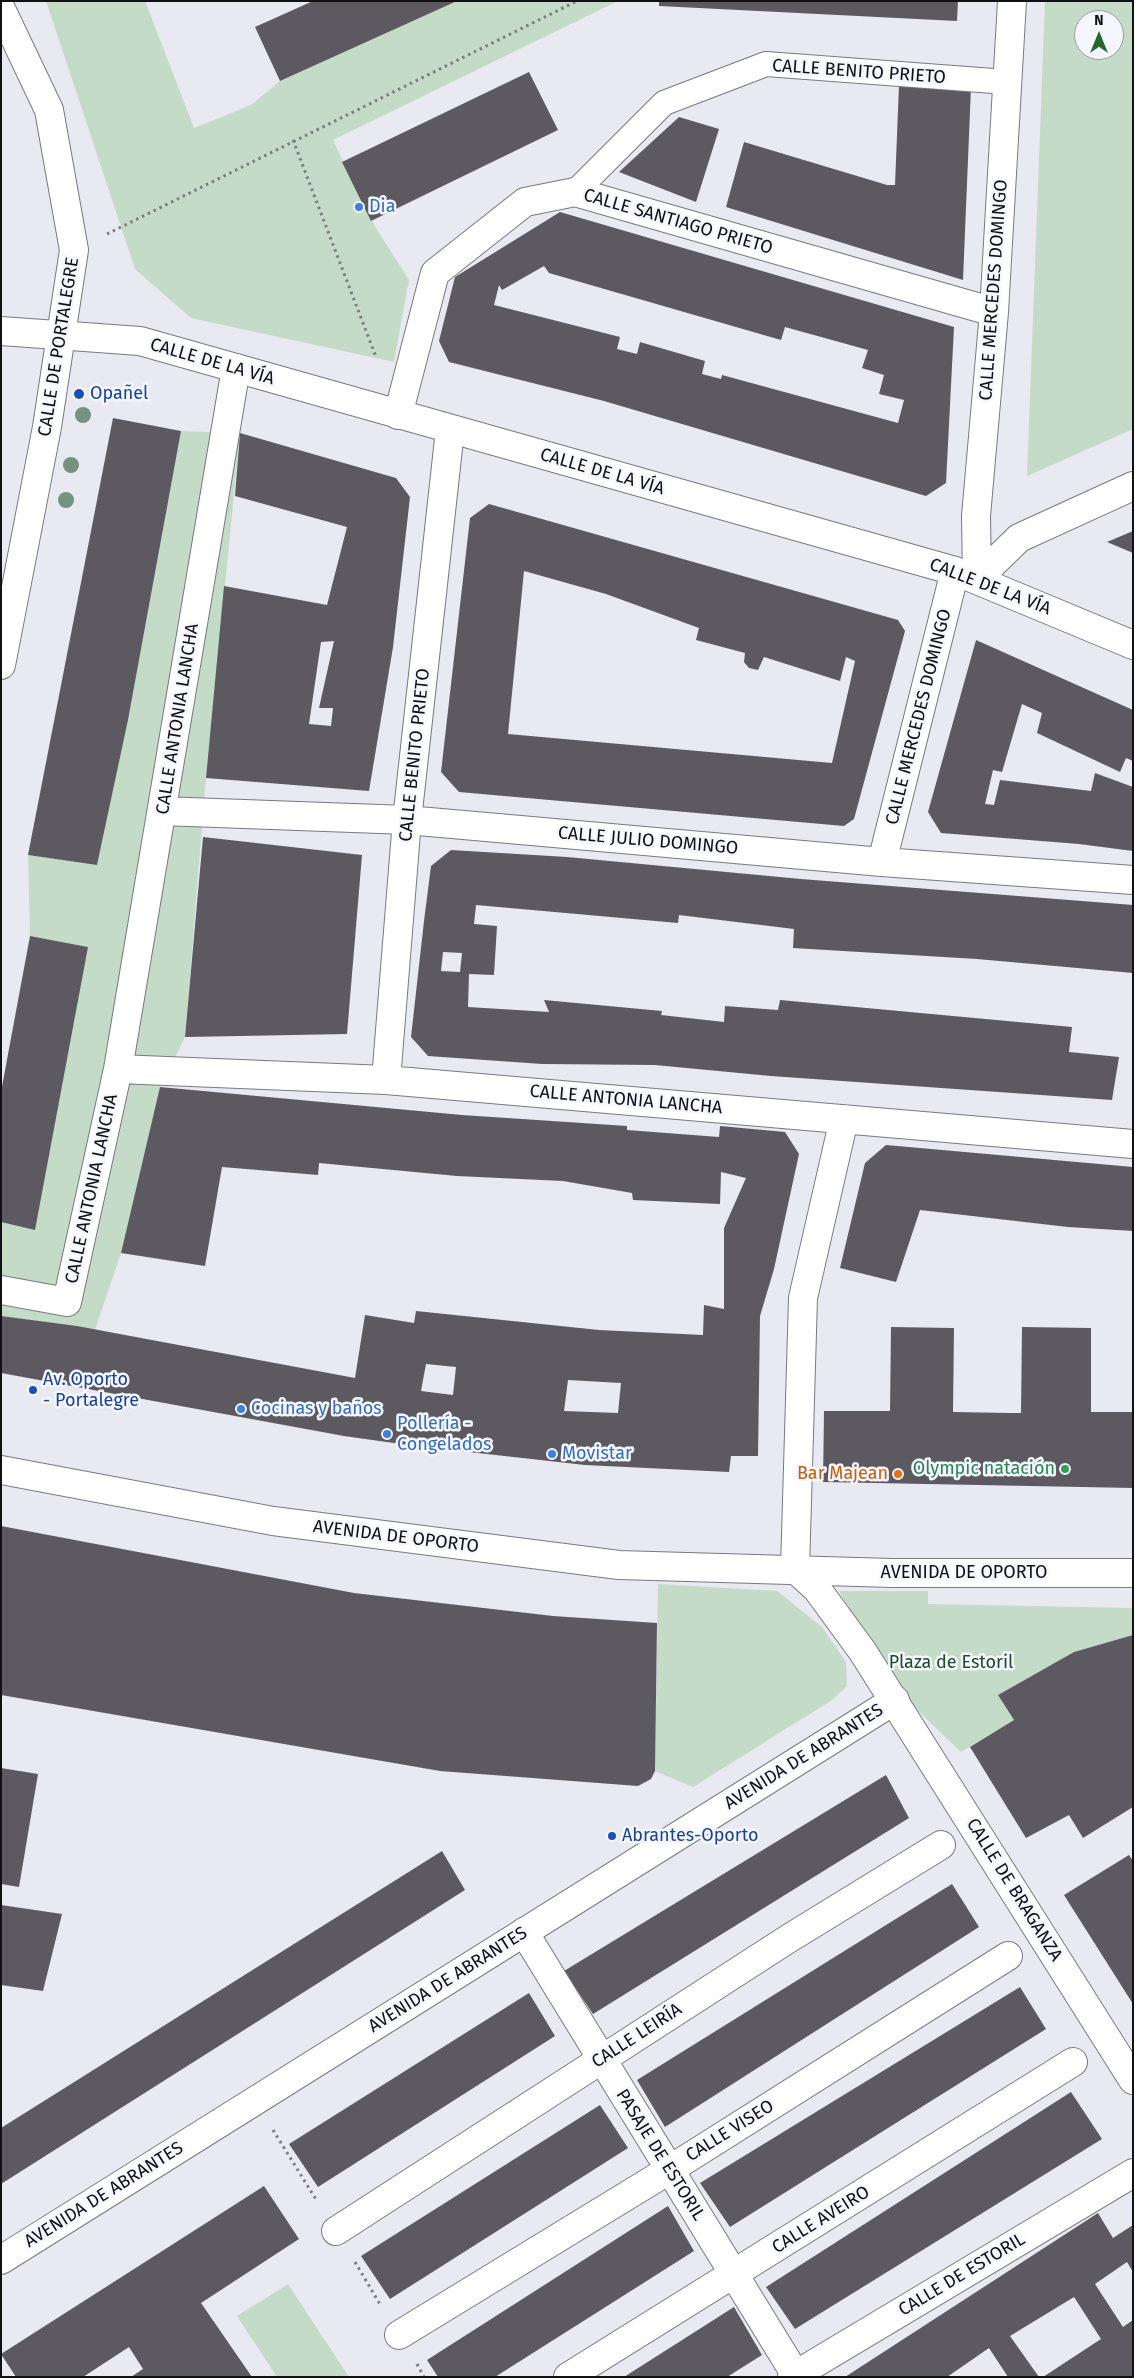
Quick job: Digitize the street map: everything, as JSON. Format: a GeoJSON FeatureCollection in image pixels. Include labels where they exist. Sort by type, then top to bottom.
{"type":"FeatureCollection","features":[{"type":"Feature","properties":{"kind":"street","name":"CALLE MERCEDES DOMINGO"},"geometry":{"type":"LineString","coordinates":[[882,862],[966,575],[976,516],[994,312],[1012,1]]}},
{"type":"Feature","properties":{"kind":"street","name":"CALLE DE PORTALEGRE"},"geometry":{"type":"LineString","coordinates":[[1,9],[49,110],[74,250],[47,427],[1,665]]}},
{"type":"Feature","properties":{"kind":"street","name":"CALLE SANTIAGO PRIETO"},"geometry":{"type":"LineString","coordinates":[[398,415],[434,273],[525,202],[575,192],[994,312]]}},
{"type":"Feature","properties":{"kind":"street","name":"CALLE DE LA VÍA"},"geometry":{"type":"LineString","coordinates":[[1,331],[140,341],[966,575],[1133,645]]}},
{"type":"Feature","properties":{"kind":"street","name":"CALLE ANTONIA LANCHA"},"geometry":{"type":"LineString","coordinates":[[1,1290],[68,1302],[118,1069],[236,368]]}},
{"type":"Feature","properties":{"kind":"street","name":"CALLE BENITO PRIETO"},"geometry":{"type":"LineString","coordinates":[[386,1080],[407,820],[450,430]]}},
{"type":"Feature","properties":{"kind":"street"},"geometry":{"type":"LineString","coordinates":[[966,575],[1019,538],[1133,486]]}},
{"type":"Feature","properties":{"kind":"street","name":"CALLE JULIO DOMINGO"},"geometry":{"type":"LineString","coordinates":[[162,811],[407,820],[882,862],[1133,880]]}},
{"type":"Feature","properties":{"kind":"street","name":"CALLE ANTONIA LANCHA"},"geometry":{"type":"LineString","coordinates":[[118,1069],[386,1080],[1133,1144]]}},
{"type":"Feature","properties":{"kind":"street"},"geometry":{"type":"LineString","coordinates":[[844,1119],[803,1298],[795,1569],[817,1589],[895,1700]]}},
{"type":"Feature","properties":{"kind":"street","name":"AVENIDA DE OPORTO"},"geometry":{"type":"LineString","coordinates":[[1,1470],[273,1522],[619,1565],[795,1569],[892,1574],[1133,1574]]}},
{"type":"Feature","properties":{"kind":"street","name":"AVENIDA DE ABRANTES"},"geometry":{"type":"LineString","coordinates":[[1,2260],[895,1700]]}},
{"type":"Feature","properties":{"kind":"street","name":"CALLE DE BRAGANZA"},"geometry":{"type":"LineString","coordinates":[[895,1700],[1133,2080]]}},
{"type":"Feature","properties":{"kind":"street","name":"CALLE LEIRÍA"},"geometry":{"type":"LineString","coordinates":[[336,2231],[788,1939],[941,1845]]}},
{"type":"Feature","properties":{"kind":"street","name":"PASAJE DE ESTORIL"},"geometry":{"type":"LineString","coordinates":[[524,1932],[600,2060],[795,2376]]}},
{"type":"Feature","properties":{"kind":"street","name":"CALLE VISEO"},"geometry":{"type":"LineString","coordinates":[[399,2335],[669,2170],[1008,1956]]}},
{"type":"Feature","properties":{"kind":"street","name":"CALLE AVEIRO"},"geometry":{"type":"LineString","coordinates":[[568,2377],[1073,2062]]}},
{"type":"Feature","properties":{"kind":"street","name":"CALLE DE ESTORIL"},"geometry":{"type":"LineString","coordinates":[[795,2376],[1133,2173]]}},
{"type":"Feature","properties":{"kind":"lane","name":"CALLE BENITO PRIETO"},"geometry":{"type":"LineString","coordinates":[[575,192],[664,103],[766,64],[1007,82]]}},
{"type":"Feature","properties":{"kind":"path"},"geometry":{"type":"LineString","coordinates":[[74,250],[577,1]]}},
{"type":"Feature","properties":{"kind":"path"},"geometry":{"type":"LineString","coordinates":[[293,140],[377,360]]}},
{"type":"Feature","properties":{"kind":"green space"},"geometry":{"type":"Polygon","coordinates":[[[46,1],[145,1],[194,128],[251,105],[280,81],[457,1],[618,1],[333,140],[371,220],[409,280],[394,362],[191,318],[135,269],[46,1]]]}},
{"type":"Feature","properties":{"kind":"green space"},"geometry":{"type":"Polygon","coordinates":[[[1045,1],[1133,1],[1133,429],[1027,476],[1045,1]]]}},
{"type":"Feature","properties":{"kind":"green space"},"geometry":{"type":"Polygon","coordinates":[[[181,431],[240,433],[206,778],[185,1037],[160,1087],[121,1253],[95,1330],[1,1316],[1,1222],[88,947],[30,936],[28,855],[97,865],[128,720],[181,431]]]}},
{"type":"Feature","properties":{"kind":"green space"},"geometry":{"type":"Polygon","coordinates":[[[658,1584],[777,1591],[822,1627],[846,1662],[847,1686],[832,1700],[693,1787],[655,1771],[658,1584]]]}},
{"type":"Feature","properties":{"kind":"green space","name":"Plaza de Estoril"},"geometry":{"type":"Polygon","coordinates":[[[839,1591],[928,1591],[928,1604],[1133,1608],[1133,1635],[1074,1652],[998,1695],[1014,1720],[961,1752],[898,1692],[839,1591]]]}},
{"type":"Feature","properties":{"kind":"green space"},"geometry":{"type":"Polygon","coordinates":[[[288,2284],[349,2377],[277,2377],[237,2316],[288,2284]]]}},
{"type":"Feature","properties":{"kind":"building"},"geometry":{"type":"Polygon","coordinates":[[[313,1],[457,1],[280,81],[255,27],[313,1]]]}},
{"type":"Feature","properties":{"kind":"building"},"geometry":{"type":"Polygon","coordinates":[[[659,1],[958,1],[957,21],[659,6],[659,1]]]}},
{"type":"Feature","properties":{"kind":"building"},"geometry":{"type":"Polygon","coordinates":[[[529,72],[558,130],[371,221],[342,162],[529,72]]]}},
{"type":"Feature","properties":{"kind":"building"},"geometry":{"type":"Polygon","coordinates":[[[899,85],[971,87],[963,280],[726,207],[744,142],[887,185],[895,185],[899,85]]]}},
{"type":"Feature","properties":{"kind":"building"},"geometry":{"type":"Polygon","coordinates":[[[679,117],[719,129],[696,202],[619,172],[679,117]]]}},
{"type":"Feature","properties":{"kind":"building"},"geometry":{"type":"Polygon","coordinates":[[[560,212],[954,327],[946,483],[926,496],[604,401],[449,362],[439,341],[455,277],[560,212]],[[544,266],[502,290],[499,285],[494,305],[620,337],[617,349],[637,354],[640,342],[705,361],[702,374],[721,379],[722,375],[898,423],[904,400],[879,394],[884,375],[862,368],[868,350],[785,327],[781,340],[549,273],[544,266]]]}},
{"type":"Feature","properties":{"kind":"building"},"geometry":{"type":"Polygon","coordinates":[[[113,418],[181,431],[128,720],[97,865],[28,855],[113,418]]]}},
{"type":"Feature","properties":{"kind":"building"},"geometry":{"type":"Polygon","coordinates":[[[240,433],[396,478],[410,497],[393,647],[369,791],[206,778],[224,586],[327,605],[347,527],[235,496],[240,433]],[[334,641],[321,642],[309,724],[331,726],[333,708],[319,708],[334,641]]]}},
{"type":"Feature","properties":{"kind":"building"},"geometry":{"type":"Polygon","coordinates":[[[489,504],[898,620],[905,631],[854,819],[844,826],[459,792],[441,772],[470,518],[489,504]],[[524,571],[508,734],[832,763],[855,661],[846,657],[840,681],[764,657],[758,670],[749,668],[744,662],[745,653],[696,640],[699,628],[606,594],[524,571]]]}},
{"type":"Feature","properties":{"kind":"building"},"geometry":{"type":"Polygon","coordinates":[[[1133,531],[1133,553],[1107,542],[1133,531]]]}},
{"type":"Feature","properties":{"kind":"building"},"geometry":{"type":"Polygon","coordinates":[[[976,640],[1133,710],[1133,761],[1126,758],[1120,772],[1037,733],[1042,713],[1022,704],[1002,772],[993,770],[985,804],[994,805],[1000,780],[1091,791],[1095,773],[1133,787],[1133,851],[1079,844],[941,833],[928,812],[976,640]]]}},
{"type":"Feature","properties":{"kind":"building"},"geometry":{"type":"Polygon","coordinates":[[[203,837],[362,855],[347,1034],[185,1037],[203,837]]]}},
{"type":"Feature","properties":{"kind":"building"},"geometry":{"type":"Polygon","coordinates":[[[451,850],[567,857],[801,879],[1133,905],[1133,973],[977,959],[793,948],[794,929],[679,915],[678,923],[476,905],[474,924],[497,926],[494,975],[469,974],[468,1007],[549,1012],[544,1000],[662,1011],[661,1015],[724,1022],[725,1006],[778,1010],[780,1000],[1072,1027],[1069,1052],[1119,1057],[1112,1100],[771,1076],[655,1065],[542,1064],[428,1056],[411,1037],[431,866],[451,850]],[[443,952],[441,971],[460,972],[462,953],[443,952]]]}},
{"type":"Feature","properties":{"kind":"building"},"geometry":{"type":"Polygon","coordinates":[[[30,936],[88,947],[35,1230],[1,1222],[1,1092],[30,936]]]}},
{"type":"Feature","properties":{"kind":"building"},"geometry":{"type":"Polygon","coordinates":[[[160,1087],[462,1115],[627,1126],[627,1130],[719,1137],[720,1126],[785,1132],[799,1154],[774,1269],[760,1316],[758,1456],[731,1456],[729,1472],[585,1465],[415,1446],[344,1436],[1,1373],[1,1316],[77,1326],[355,1378],[365,1315],[414,1323],[416,1311],[599,1330],[703,1335],[704,1305],[724,1309],[724,1228],[746,1178],[721,1172],[720,1204],[633,1200],[632,1193],[563,1181],[457,1176],[319,1163],[318,1175],[222,1167],[205,1266],[121,1253],[160,1087]],[[426,1364],[421,1391],[453,1395],[456,1367],[426,1364]],[[568,1380],[564,1411],[618,1413],[621,1383],[568,1380]]]}},
{"type":"Feature","properties":{"kind":"building"},"geometry":{"type":"Polygon","coordinates":[[[886,1145],[1133,1167],[1133,1231],[1068,1227],[920,1210],[896,1282],[840,1268],[865,1163],[886,1145]]]}},
{"type":"Feature","properties":{"kind":"building"},"geometry":{"type":"Polygon","coordinates":[[[891,1327],[954,1328],[953,1412],[1010,1413],[1021,1413],[1022,1327],[1091,1328],[1091,1412],[1133,1412],[1133,1488],[823,1482],[824,1411],[890,1411],[891,1327]]]}},
{"type":"Feature","properties":{"kind":"building"},"geometry":{"type":"Polygon","coordinates":[[[1,1526],[354,1593],[553,1616],[657,1623],[655,1771],[651,1779],[638,1786],[440,1771],[1,1695],[1,1526]]]}},
{"type":"Feature","properties":{"kind":"building"},"geometry":{"type":"Polygon","coordinates":[[[1133,1635],[1133,1807],[1083,1838],[1069,1815],[1026,1838],[970,1747],[1014,1720],[998,1695],[1074,1652],[1133,1635]]]}},
{"type":"Feature","properties":{"kind":"building"},"geometry":{"type":"Polygon","coordinates":[[[1,1768],[38,1774],[19,1887],[1,1884],[1,1768]]]}},
{"type":"Feature","properties":{"kind":"building"},"geometry":{"type":"Polygon","coordinates":[[[886,1775],[909,1818],[593,2014],[564,1971],[886,1775]]]}},
{"type":"Feature","properties":{"kind":"building"},"geometry":{"type":"Polygon","coordinates":[[[442,1851],[465,1890],[1,2184],[1,2128],[442,1851]]]}},
{"type":"Feature","properties":{"kind":"building"},"geometry":{"type":"Polygon","coordinates":[[[1129,1855],[1133,1861],[1133,2004],[1064,1895],[1129,1855]]]}},
{"type":"Feature","properties":{"kind":"building"},"geometry":{"type":"Polygon","coordinates":[[[952,1884],[979,1927],[665,2127],[637,2080],[952,1884]]]}},
{"type":"Feature","properties":{"kind":"building"},"geometry":{"type":"Polygon","coordinates":[[[1,1905],[62,1914],[43,1991],[1,1985],[1,1905]]]}},
{"type":"Feature","properties":{"kind":"building"},"geometry":{"type":"Polygon","coordinates":[[[1020,1987],[1046,2029],[730,2227],[700,2183],[1020,1987]]]}},
{"type":"Feature","properties":{"kind":"building"},"geometry":{"type":"Polygon","coordinates":[[[529,1993],[555,2036],[318,2187],[289,2144],[529,1993]]]}},
{"type":"Feature","properties":{"kind":"building"},"geometry":{"type":"Polygon","coordinates":[[[1071,2092],[1102,2139],[795,2329],[766,2287],[1071,2092]]]}},
{"type":"Feature","properties":{"kind":"building"},"geometry":{"type":"Polygon","coordinates":[[[600,2105],[628,2148],[390,2299],[361,2256],[600,2105]]]}},
{"type":"Feature","properties":{"kind":"building"},"geometry":{"type":"Polygon","coordinates":[[[264,2186],[299,2239],[201,2303],[252,2377],[131,2377],[143,2369],[129,2347],[83,2377],[16,2377],[1,2354],[264,2186]]]}},
{"type":"Feature","properties":{"kind":"building"},"geometry":{"type":"Polygon","coordinates":[[[668,2206],[694,2251],[495,2377],[438,2377],[427,2360],[668,2206]]]}},
{"type":"Feature","properties":{"kind":"building"},"geometry":{"type":"Polygon","coordinates":[[[1098,2213],[1113,2238],[1133,2225],[1133,2272],[1127,2262],[1095,2284],[1123,2327],[1133,2320],[1133,2377],[1043,2377],[1101,2339],[1074,2297],[1010,2336],[1039,2377],[1008,2377],[989,2348],[947,2377],[845,2377],[1098,2213]]]}},
{"type":"Feature","properties":{"kind":"building"},"geometry":{"type":"Polygon","coordinates":[[[734,2307],[762,2355],[727,2377],[624,2377],[734,2307]]]}},
{"type":"Feature","properties":{"kind":"place","name":"Dia"},"geometry":{"type":"Point","coordinates":[359,207]}},
{"type":"Feature","properties":{"kind":"place","name":"Opañel"},"geometry":{"type":"Point","coordinates":[79,394]}},
{"type":"Feature","properties":{"kind":"place","name":"Av. Oporto - Portalegre"},"geometry":{"type":"Point","coordinates":[33,1390]}},
{"type":"Feature","properties":{"kind":"place","name":"Cocinas y baños"},"geometry":{"type":"Point","coordinates":[241,1409]}},
{"type":"Feature","properties":{"kind":"place","name":"Pollería - Congelados"},"geometry":{"type":"Point","coordinates":[387,1434]}},
{"type":"Feature","properties":{"kind":"place","name":"Movistar"},"geometry":{"type":"Point","coordinates":[552,1454]}},
{"type":"Feature","properties":{"kind":"place","name":"Olympic natación"},"geometry":{"type":"Point","coordinates":[1065,1469]}},
{"type":"Feature","properties":{"kind":"place","name":"Bar Majean"},"geometry":{"type":"Point","coordinates":[898,1474]}},
{"type":"Feature","properties":{"kind":"place","name":"Abrantes-Oporto"},"geometry":{"type":"Point","coordinates":[612,1836]}}]}
